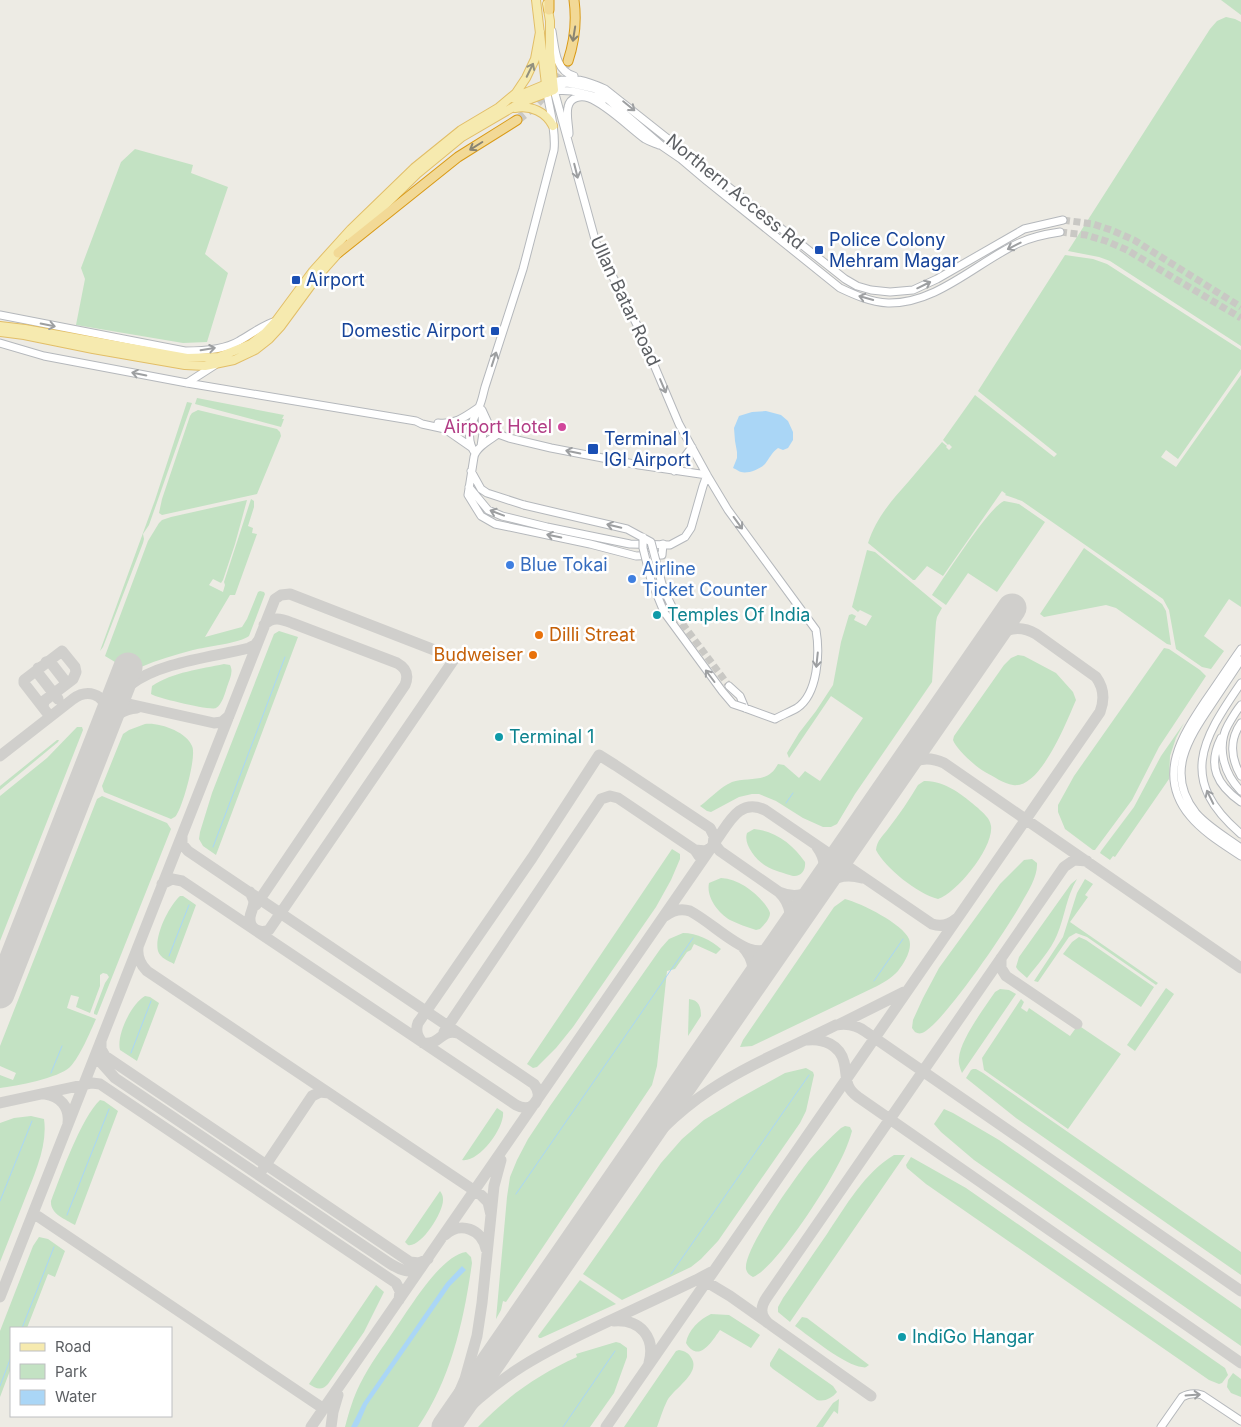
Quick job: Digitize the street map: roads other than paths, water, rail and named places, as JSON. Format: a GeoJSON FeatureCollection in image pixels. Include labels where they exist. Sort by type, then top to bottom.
{"type":"FeatureCollection","features":[{"type":"Feature","properties":{"kind":"highway"},"geometry":{"type":"LineString","coordinates":[[548,0],[549,10]]}},
{"type":"Feature","properties":{"kind":"highway"},"geometry":{"type":"LineString","coordinates":[[568,61],[576,28],[575,2]]}},
{"type":"Feature","properties":{"kind":"highway"},"geometry":{"type":"LineString","coordinates":[[338,253],[458,157],[517,120]]}},
{"type":"Feature","properties":{"kind":"main road"},"geometry":{"type":"LineString","coordinates":[[536,0],[550,87]]}},
{"type":"Feature","properties":{"kind":"main road"},"geometry":{"type":"LineString","coordinates":[[549,10],[550,87]]}},
{"type":"Feature","properties":{"kind":"main road"},"geometry":{"type":"LineString","coordinates":[[0,332],[185,365],[215,365],[235,360],[255,350],[281,326],[317,276],[355,234],[416,174],[462,137],[507,106],[530,70],[538,49],[540,32]]}},
{"type":"Feature","properties":{"kind":"main road"},"geometry":{"type":"LineString","coordinates":[[0,326],[187,358],[219,357],[251,344],[276,321],[313,270],[414,168],[461,130],[498,108],[528,99],[550,87]]}},
{"type":"Feature","properties":{"kind":"main road"},"geometry":{"type":"LineString","coordinates":[[507,106],[532,108],[545,115],[553,126]]}},
{"type":"Feature","properties":{"kind":"street"},"geometry":{"type":"LineString","coordinates":[[550,21],[558,63],[562,70],[569,75],[590,80],[605,88]]}},
{"type":"Feature","properties":{"kind":"street","name":"Northern Access Rd"},"geometry":{"type":"LineString","coordinates":[[550,87],[567,78],[605,88],[836,272],[857,286],[871,290],[890,292],[913,290],[937,279],[1024,229],[1063,220]]}},
{"type":"Feature","properties":{"kind":"street","name":"Northern Access Rd"},"geometry":{"type":"LineString","coordinates":[[550,87],[574,84],[596,89],[662,146],[681,159],[840,288],[865,299],[886,303],[915,300],[934,292],[1021,242],[1060,232]]}},
{"type":"Feature","properties":{"kind":"street"},"geometry":{"type":"LineString","coordinates":[[481,446],[483,433],[481,408],[485,387],[522,269],[552,159],[555,142],[550,87]]}},
{"type":"Feature","properties":{"kind":"street","name":"Ullan Batar Road"},"geometry":{"type":"LineString","coordinates":[[550,87],[569,145],[596,243],[635,320],[679,424],[728,510],[816,630],[818,644],[814,683],[808,697],[798,708],[775,718],[732,704],[664,612],[651,580],[643,537]]}},
{"type":"Feature","properties":{"kind":"street"},"geometry":{"type":"LineString","coordinates":[[569,145],[569,103],[574,98],[585,96],[596,101],[646,139],[662,146]]}},
{"type":"Feature","properties":{"kind":"street"},"geometry":{"type":"LineString","coordinates":[[552,159],[560,148],[567,149],[572,156]]}},
{"type":"Feature","properties":{"kind":"street"},"geometry":{"type":"LineString","coordinates":[[831,279],[836,272]]}},
{"type":"Feature","properties":{"kind":"street"},"geometry":{"type":"LineString","coordinates":[[0,316],[186,351],[201,351],[233,344],[263,326],[276,321]]}},
{"type":"Feature","properties":{"kind":"street"},"geometry":{"type":"LineString","coordinates":[[0,343],[44,356],[187,383],[416,421],[448,424],[462,419],[481,408]]}},
{"type":"Feature","properties":{"kind":"street"},"geometry":{"type":"LineString","coordinates":[[187,383],[215,365]]}},
{"type":"Feature","properties":{"kind":"street"},"geometry":{"type":"LineString","coordinates":[[468,487],[488,510],[502,516],[630,544],[663,544],[676,543],[685,537],[691,528],[707,475],[674,471],[551,448],[510,438],[498,434],[488,423],[481,408]]}},
{"type":"Feature","properties":{"kind":"street"},"geometry":{"type":"LineString","coordinates":[[481,408],[470,429],[469,436],[473,450],[468,487],[468,495],[481,516],[495,524],[590,544],[636,556],[662,555],[663,544]]}},
{"type":"Feature","properties":{"kind":"street"},"geometry":{"type":"LineString","coordinates":[[416,421],[445,429],[473,450]]}},
{"type":"Feature","properties":{"kind":"street"},"geometry":{"type":"LineString","coordinates":[[473,450],[498,434]]}},
{"type":"Feature","properties":{"kind":"street"},"geometry":{"type":"LineString","coordinates":[[674,471],[692,447]]}},
{"type":"Feature","properties":{"kind":"street"},"geometry":{"type":"LineString","coordinates":[[471,471],[481,489],[487,493],[627,529],[651,542],[663,588],[676,615]]}},
{"type":"Feature","properties":{"kind":"street"},"geometry":{"type":"LineString","coordinates":[[1241,649],[1186,732],[1178,749],[1174,769],[1178,796],[1189,815],[1202,828],[1241,856]]}},
{"type":"Feature","properties":{"kind":"street"},"geometry":{"type":"LineString","coordinates":[[1241,660],[1190,737],[1183,754],[1181,770],[1185,794],[1196,813],[1241,848]]}},
{"type":"Feature","properties":{"kind":"street"},"geometry":{"type":"LineString","coordinates":[[1241,683],[1219,715],[1211,731],[1203,753],[1202,768],[1206,789],[1213,804],[1222,816],[1241,834]]}},
{"type":"Feature","properties":{"kind":"street"},"geometry":{"type":"LineString","coordinates":[[729,686],[740,696],[745,708]]}},
{"type":"Feature","properties":{"kind":"street"},"geometry":{"type":"LineString","coordinates":[[1241,705],[1227,726],[1214,755],[1214,767],[1219,781],[1241,802]]}},
{"type":"Feature","properties":{"kind":"street"},"geometry":{"type":"LineString","coordinates":[[1241,723],[1234,736],[1232,750],[1241,776]]}},
{"type":"Feature","properties":{"kind":"street"},"geometry":{"type":"LineString","coordinates":[[1227,726],[1222,742],[1222,758],[1230,777],[1241,791]]}},
{"type":"Feature","properties":{"kind":"street"},"geometry":{"type":"LineString","coordinates":[[1161,1427],[1182,1397],[1187,1394],[1196,1393],[1241,1421]]}},
{"type":"Feature","properties":{"kind":"water"},"geometry":{"type":"Polygon","coordinates":[[[766,411],[781,415],[788,421],[793,432],[793,440],[788,448],[783,450],[778,448],[760,468],[750,472],[740,472],[733,468],[737,458],[734,428],[739,416],[752,412],[766,411]]]}},
{"type":"Feature","properties":{"kind":"water"},"geometry":{"type":"Polygon","coordinates":[[[462,1266],[466,1270],[450,1286],[367,1405],[357,1427],[351,1427],[363,1403],[446,1283],[462,1266]]]}},
{"type":"Feature","properties":{"kind":"waterway"},"geometry":{"type":"LineString","coordinates":[[213,847],[285,657]]}},
{"type":"Feature","properties":{"kind":"waterway"},"geometry":{"type":"LineString","coordinates":[[786,803],[793,793]]}},
{"type":"Feature","properties":{"kind":"waterway"},"geometry":{"type":"LineString","coordinates":[[169,956],[189,905]]}},
{"type":"Feature","properties":{"kind":"waterway"},"geometry":{"type":"LineString","coordinates":[[516,1194],[693,938]]}},
{"type":"Feature","properties":{"kind":"waterway"},"geometry":{"type":"LineString","coordinates":[[874,981],[903,939]]}},
{"type":"Feature","properties":{"kind":"waterway"},"geometry":{"type":"LineString","coordinates":[[131,1053],[151,1001]]}},
{"type":"Feature","properties":{"kind":"waterway"},"geometry":{"type":"LineString","coordinates":[[51,1073],[62,1046]]}},
{"type":"Feature","properties":{"kind":"waterway"},"geometry":{"type":"LineString","coordinates":[[671,1274],[809,1075]]}},
{"type":"Feature","properties":{"kind":"waterway"},"geometry":{"type":"LineString","coordinates":[[67,1215],[109,1109]]}},
{"type":"Feature","properties":{"kind":"waterway"},"geometry":{"type":"LineString","coordinates":[[0,1201],[32,1121]]}},
{"type":"Feature","properties":{"kind":"waterway"},"geometry":{"type":"LineString","coordinates":[[22,1327],[54,1247]]}},
{"type":"Feature","properties":{"kind":"waterway"},"geometry":{"type":"LineString","coordinates":[[563,1427],[615,1351]]}},
{"type":"Feature","properties":{"kind":"waterway"},"geometry":{"type":"LineString","coordinates":[[0,1386],[10,1360]]}},
{"type":"Feature","properties":{"kind":"tunnel"},"geometry":{"type":"LineString","coordinates":[[517,120],[546,94],[568,61]]}},
{"type":"Feature","properties":{"kind":"tunnel"},"geometry":{"type":"LineString","coordinates":[[1063,220],[1093,224],[1134,240],[1241,307]]}},
{"type":"Feature","properties":{"kind":"tunnel"},"geometry":{"type":"LineString","coordinates":[[1060,232],[1086,235],[1127,250],[1241,318]]}},
{"type":"Feature","properties":{"kind":"tunnel"},"geometry":{"type":"LineString","coordinates":[[676,615],[729,686]]}},
{"type":"Feature","properties":{"kind":"place","name":"Police Colony Mehram Magar"},"geometry":{"type":"Point","coordinates":[819,250]}},
{"type":"Feature","properties":{"kind":"place","name":"Airport"},"geometry":{"type":"Point","coordinates":[296,280]}},
{"type":"Feature","properties":{"kind":"place","name":"Domestic Airport"},"geometry":{"type":"Point","coordinates":[495,331]}},
{"type":"Feature","properties":{"kind":"place","name":"Airport Hotel"},"geometry":{"type":"Point","coordinates":[562,427]}},
{"type":"Feature","properties":{"kind":"place","name":"Terminal 1 IGI Airport"},"geometry":{"type":"Point","coordinates":[593,449]}},
{"type":"Feature","properties":{"kind":"place","name":"Blue Tokai"},"geometry":{"type":"Point","coordinates":[510,565]}},
{"type":"Feature","properties":{"kind":"place","name":"Airline Ticket Counter"},"geometry":{"type":"Point","coordinates":[632,579]}},
{"type":"Feature","properties":{"kind":"place","name":"Temples Of India"},"geometry":{"type":"Point","coordinates":[657,615]}},
{"type":"Feature","properties":{"kind":"place","name":"Dilli Streat"},"geometry":{"type":"Point","coordinates":[539,635]}},
{"type":"Feature","properties":{"kind":"place","name":"Budweiser"},"geometry":{"type":"Point","coordinates":[533,655]}},
{"type":"Feature","properties":{"kind":"place","name":"Terminal 1"},"geometry":{"type":"Point","coordinates":[499,737]}},
{"type":"Feature","properties":{"kind":"place","name":"IndiGo Hangar"},"geometry":{"type":"Point","coordinates":[902,1337]}}]}
